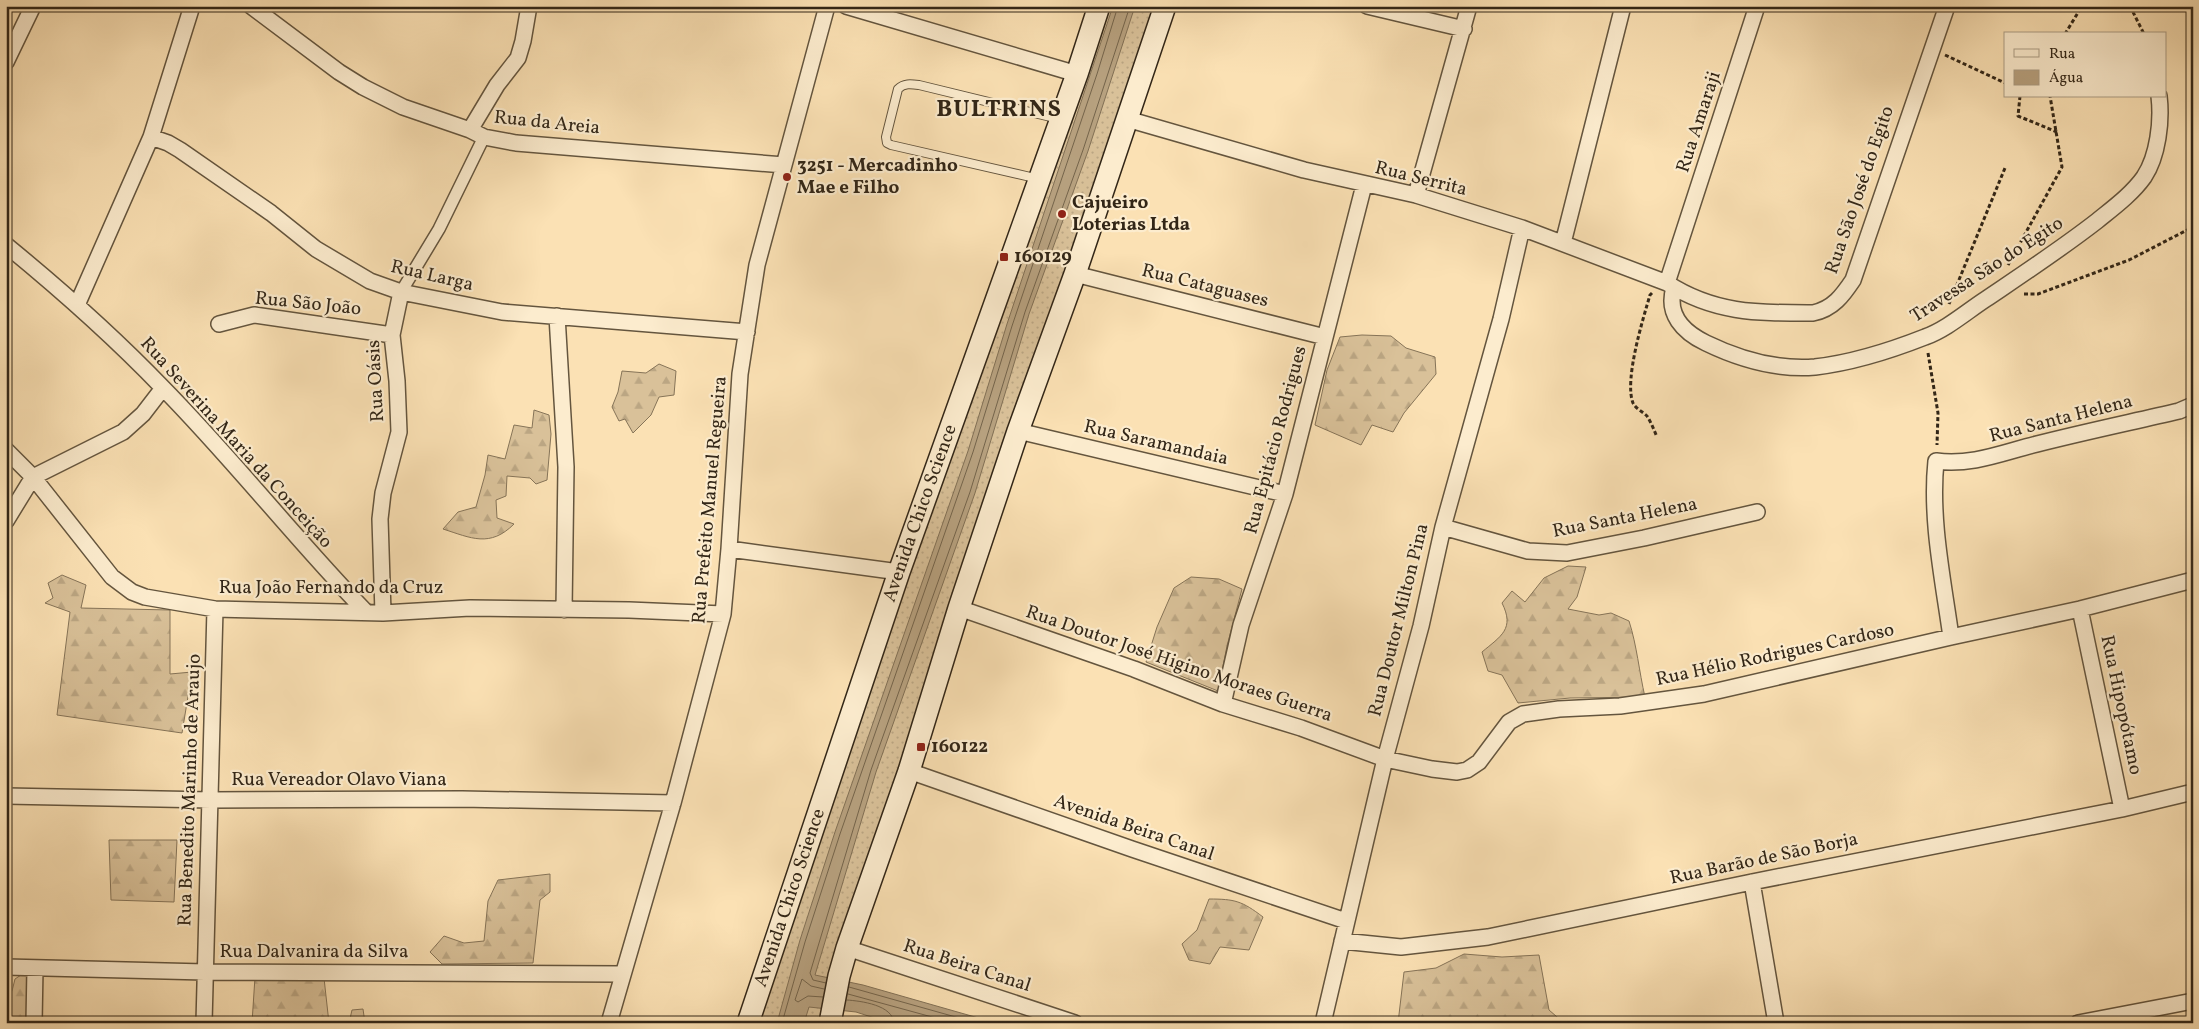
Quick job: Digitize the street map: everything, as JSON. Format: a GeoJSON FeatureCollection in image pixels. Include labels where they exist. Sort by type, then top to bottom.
{"type":"FeatureCollection","features":[{"type":"Feature","properties":{"kind":"main road","name":"Avenida Chico Science"},"geometry":{"type":"LineString","coordinates":[[748,1023],[899,572],[1040,179],[1099,6]]}},
{"type":"Feature","properties":{"kind":"main road"},"geometry":{"type":"LineString","coordinates":[[831,1017],[847,948],[909,771],[959,608],[1018,431],[1075,274],[1165,6]]}},
{"type":"Feature","properties":{"kind":"street"},"geometry":{"type":"LineString","coordinates":[[6,62],[33,6]]}},
{"type":"Feature","properties":{"kind":"street"},"geometry":{"type":"LineString","coordinates":[[77,305],[151,137],[192,6]]}},
{"type":"Feature","properties":{"kind":"street","name":"Rua da Areia"},"geometry":{"type":"LineString","coordinates":[[251,6],[339,72],[363,87],[403,107],[470,130],[484,137],[516,143],[784,165]]}},
{"type":"Feature","properties":{"kind":"street"},"geometry":{"type":"LineString","coordinates":[[470,130],[497,85],[518,58],[524,41],[529,6]]}},
{"type":"Feature","properties":{"kind":"street","name":"Rua Prefeito Manuel Regueira"},"geometry":{"type":"LineString","coordinates":[[609,1023],[672,804],[723,614],[730,549],[740,374],[757,265],[827,6]]}},
{"type":"Feature","properties":{"kind":"street"},"geometry":{"type":"LineString","coordinates":[[846,6],[1077,74]]}},
{"type":"Feature","properties":{"kind":"street"},"geometry":{"type":"LineString","coordinates":[[1366,6],[1464,29]]}},
{"type":"Feature","properties":{"kind":"street"},"geometry":{"type":"LineString","coordinates":[[1416,195],[1469,6]]}},
{"type":"Feature","properties":{"kind":"street"},"geometry":{"type":"LineString","coordinates":[[1563,244],[1623,6]]}},
{"type":"Feature","properties":{"kind":"street","name":"Rua Amaraji"},"geometry":{"type":"LineString","coordinates":[[1670,285],[1678,250],[1757,6]]}},
{"type":"Feature","properties":{"kind":"street","name":"Rua São José do Egito"},"geometry":{"type":"LineString","coordinates":[[1670,285],[1691,297],[1717,306],[1752,312],[1814,313],[1823,311],[1837,301],[1853,280],[1947,6]]}},
{"type":"Feature","properties":{"kind":"street","name":"Travessa São do Egito"},"geometry":{"type":"LineString","coordinates":[[1670,285],[1673,312],[1679,324],[1689,334],[1722,351],[1765,363],[1800,368],[1818,366],[1856,359],[1932,334],[2070,242],[2129,193],[2144,176],[2157,143],[2159,98]]}},
{"type":"Feature","properties":{"kind":"street","name":"Rua Serrita"},"geometry":{"type":"LineString","coordinates":[[1127,119],[1304,170],[1364,185],[1416,195],[1522,228],[1670,285]]}},
{"type":"Feature","properties":{"kind":"street","name":"Rua Larga"},"geometry":{"type":"LineString","coordinates":[[151,137],[180,150],[271,213],[316,249],[370,281],[401,292],[502,312],[747,332]]}},
{"type":"Feature","properties":{"kind":"street","name":"Rua Oásis"},"geometry":{"type":"LineString","coordinates":[[384,613],[380,519],[383,493],[399,432],[397,381],[392,335],[401,292],[439,229],[484,137]]}},
{"type":"Feature","properties":{"kind":"street","name":"Rua Epitácio Rodrigues"},"geometry":{"type":"LineString","coordinates":[[1223,704],[1242,625],[1285,494],[1364,185]]}},
{"type":"Feature","properties":{"kind":"street","name":"Rua Doutor Milton Pina"},"geometry":{"type":"LineString","coordinates":[[1323,1023],[1385,759],[1420,626],[1443,527],[1501,319],[1522,228]]}},
{"type":"Feature","properties":{"kind":"street","name":"Rua Severina Maria da Conceição"},"geometry":{"type":"LineString","coordinates":[[6,245],[77,305],[163,388],[224,453],[318,563],[366,612]]}},
{"type":"Feature","properties":{"kind":"street","name":"Rua Cataguases"},"geometry":{"type":"LineString","coordinates":[[1075,274],[1325,337]]}},
{"type":"Feature","properties":{"kind":"street","name":"Rua São João"},"geometry":{"type":"LineString","coordinates":[[219,324],[254,316],[392,335]]}},
{"type":"Feature","properties":{"kind":"street"},"geometry":{"type":"LineString","coordinates":[[557,316],[566,467],[564,610]]}},
{"type":"Feature","properties":{"kind":"street"},"geometry":{"type":"LineString","coordinates":[[6,521],[33,478],[123,432],[143,414],[163,388]]}},
{"type":"Feature","properties":{"kind":"street","name":"Rua Santa Helena"},"geometry":{"type":"LineString","coordinates":[[1936,461],[1958,462],[1986,458],[2035,444],[2179,411],[2193,405]]}},
{"type":"Feature","properties":{"kind":"street","name":"Rua Saramandaia"},"geometry":{"type":"LineString","coordinates":[[1018,431],[1285,494]]}},
{"type":"Feature","properties":{"kind":"street","name":"Rua João Fernando da Cruz"},"geometry":{"type":"LineString","coordinates":[[6,450],[33,478],[112,577],[145,597],[215,608],[384,613],[470,608],[629,610],[723,614]]}},
{"type":"Feature","properties":{"kind":"street"},"geometry":{"type":"LineString","coordinates":[[1936,461],[1934,492],[1936,529],[1951,637]]}},
{"type":"Feature","properties":{"kind":"street","name":"Rua Santa Helena"},"geometry":{"type":"LineString","coordinates":[[1443,527],[1528,551],[1568,553],[1757,512]]}},
{"type":"Feature","properties":{"kind":"street"},"geometry":{"type":"LineString","coordinates":[[730,549],[899,572]]}},
{"type":"Feature","properties":{"kind":"street","name":"Rua Hélio Rodrigues Cardoso"},"geometry":{"type":"LineString","coordinates":[[1385,759],[1446,772],[1467,770],[1479,762],[1510,722],[1523,714],[1559,709],[1620,706],[1704,694],[2080,609],[2193,580]]}},
{"type":"Feature","properties":{"kind":"street","name":"Rua Benedito Marinho de Araujo"},"geometry":{"type":"LineString","coordinates":[[204,1023],[215,608]]}},
{"type":"Feature","properties":{"kind":"street","name":"Rua Doutor José Higino Moraes Guerra"},"geometry":{"type":"LineString","coordinates":[[959,608],[1134,669],[1223,704],[1301,728],[1385,759]]}},
{"type":"Feature","properties":{"kind":"street","name":"Rua Hipopótamo"},"geometry":{"type":"LineString","coordinates":[[2080,609],[2122,809]]}},
{"type":"Feature","properties":{"kind":"street","name":"Avenida Beira Canal"},"geometry":{"type":"LineString","coordinates":[[909,771],[1132,850],[1346,921]]}},
{"type":"Feature","properties":{"kind":"street","name":"Rua Barão de São Borja"},"geometry":{"type":"LineString","coordinates":[[1342,941],[1401,947],[1488,937],[1752,882],[2122,809],[2193,792]]}},
{"type":"Feature","properties":{"kind":"street","name":"Rua Vereador Olavo Viana"},"geometry":{"type":"LineString","coordinates":[[6,796],[211,800],[462,799],[672,804]]}},
{"type":"Feature","properties":{"kind":"street"},"geometry":{"type":"LineString","coordinates":[[1752,882],[1776,1023]]}},
{"type":"Feature","properties":{"kind":"street","name":"Rua Beira Canal"},"geometry":{"type":"LineString","coordinates":[[847,948],[1075,1023]]}},
{"type":"Feature","properties":{"kind":"street","name":"Rua Dalvanira da Silva"},"geometry":{"type":"LineString","coordinates":[[6,967],[205,972],[622,974]]}},
{"type":"Feature","properties":{"kind":"street"},"geometry":{"type":"LineString","coordinates":[[34,1023],[35,968]]}},
{"type":"Feature","properties":{"kind":"street"},"geometry":{"type":"LineString","coordinates":[[2078,1023],[2193,1001]]}},
{"type":"Feature","properties":{"kind":"lane"},"geometry":{"type":"LineString","coordinates":[[1040,179],[891,146],[886,137],[898,89],[910,84],[919,85],[1061,119]]}},
{"type":"Feature","properties":{"kind":"path"},"geometry":{"type":"LineString","coordinates":[[2066,32],[2082,6]]}},
{"type":"Feature","properties":{"kind":"path"},"geometry":{"type":"LineString","coordinates":[[2130,6],[2143,32]]}},
{"type":"Feature","properties":{"kind":"path"},"geometry":{"type":"LineString","coordinates":[[1931,49],[2004,83]]}},
{"type":"Feature","properties":{"kind":"path"},"geometry":{"type":"LineString","coordinates":[[2020,98],[2018,116],[2056,132]]}},
{"type":"Feature","properties":{"kind":"path"},"geometry":{"type":"LineString","coordinates":[[2005,270],[2062,167],[2050,98]]}},
{"type":"Feature","properties":{"kind":"path"},"geometry":{"type":"LineString","coordinates":[[1936,461],[1938,413],[1932,334],[2005,168]]}},
{"type":"Feature","properties":{"kind":"path"},"geometry":{"type":"LineString","coordinates":[[1990,296],[2038,294],[2129,260],[2193,227]]}},
{"type":"Feature","properties":{"kind":"path"},"geometry":{"type":"LineString","coordinates":[[1658,437],[1648,417],[1633,404],[1631,393],[1633,362],[1650,295],[1670,285]]}},
{"type":"Feature","properties":{"kind":"green space"},"geometry":{"type":"Polygon","coordinates":[[[1106,6],[1158,6],[820,1023],[753,1023],[1106,6]]]}},
{"type":"Feature","properties":{"kind":"green space"},"geometry":{"type":"Polygon","coordinates":[[[1362,335],[1391,336],[1406,348],[1435,357],[1436,374],[1404,413],[1393,432],[1372,425],[1361,445],[1315,425],[1327,370],[1340,337],[1362,335]]]}},
{"type":"Feature","properties":{"kind":"green space"},"geometry":{"type":"Polygon","coordinates":[[[659,364],[676,371],[674,395],[659,397],[651,415],[633,433],[625,419],[619,421],[612,407],[618,392],[622,371],[646,373],[659,364]]]}},
{"type":"Feature","properties":{"kind":"green space"},"geometry":{"type":"Polygon","coordinates":[[[534,410],[549,415],[551,434],[547,480],[536,484],[530,478],[507,476],[506,496],[496,500],[497,518],[514,524],[497,536],[488,539],[471,538],[443,529],[458,512],[476,507],[485,475],[488,455],[505,459],[514,425],[532,428],[534,410]]]}},
{"type":"Feature","properties":{"kind":"green space"},"geometry":{"type":"Polygon","coordinates":[[[1568,566],[1586,567],[1577,597],[1568,609],[1599,615],[1611,613],[1629,621],[1645,697],[1570,698],[1518,703],[1502,675],[1488,671],[1482,652],[1504,631],[1507,619],[1502,603],[1512,591],[1525,602],[1544,578],[1568,566]]]}},
{"type":"Feature","properties":{"kind":"green space"},"geometry":{"type":"Polygon","coordinates":[[[62,575],[86,585],[81,608],[170,610],[170,674],[192,672],[182,733],[57,715],[70,612],[45,603],[53,598],[48,583],[62,575]]]}},
{"type":"Feature","properties":{"kind":"green space"},"geometry":{"type":"Polygon","coordinates":[[[1191,577],[1219,579],[1242,589],[1227,646],[1218,691],[1146,662],[1157,627],[1174,588],[1191,577]]]}},
{"type":"Feature","properties":{"kind":"green space"},"geometry":{"type":"Polygon","coordinates":[[[109,840],[177,840],[174,902],[111,900],[109,840]]]}},
{"type":"Feature","properties":{"kind":"green space"},"geometry":{"type":"Polygon","coordinates":[[[550,874],[550,892],[540,900],[533,963],[442,964],[430,952],[444,936],[464,943],[484,941],[488,901],[498,880],[550,874]]]}},
{"type":"Feature","properties":{"kind":"green space"},"geometry":{"type":"Polygon","coordinates":[[[1209,899],[1238,902],[1263,917],[1249,950],[1220,947],[1210,964],[1189,960],[1182,944],[1197,930],[1209,899]]]}},
{"type":"Feature","properties":{"kind":"green space"},"geometry":{"type":"Polygon","coordinates":[[[1464,954],[1502,957],[1539,955],[1549,1010],[1564,1023],[1398,1023],[1404,972],[1436,968],[1464,954]]]}},
{"type":"Feature","properties":{"kind":"green space"},"geometry":{"type":"Polygon","coordinates":[[[24,973],[29,978],[28,1023],[6,1023],[6,999],[12,991],[15,979],[24,973]]]}},
{"type":"Feature","properties":{"kind":"green space"},"geometry":{"type":"Polygon","coordinates":[[[255,977],[324,978],[329,1023],[252,1023],[255,977]]]}},
{"type":"Feature","properties":{"kind":"green space"},"geometry":{"type":"Polygon","coordinates":[[[363,1009],[365,1023],[349,1023],[352,1010],[363,1009]]]}},
{"type":"Feature","properties":{"kind":"water"},"geometry":{"type":"Polygon","coordinates":[[[1113,6],[1135,6],[1088,151],[1029,314],[975,493],[876,772],[815,975],[863,985],[996,1023],[890,1023],[856,1012],[809,1007],[804,1023],[777,1023],[800,940],[835,832],[968,451],[1007,324],[1113,6]]]}},
{"type":"Feature","properties":{"kind":"place","name":"3251 - Mercadinho Mae e Filho"},"geometry":{"type":"Point","coordinates":[787,177]}},
{"type":"Feature","properties":{"kind":"place","name":"Cajueiro Loterias Ltda"},"geometry":{"type":"Point","coordinates":[1062,214]}},
{"type":"Feature","properties":{"kind":"place","name":"160129"},"geometry":{"type":"Point","coordinates":[1004,257]}},
{"type":"Feature","properties":{"kind":"place","name":"160122"},"geometry":{"type":"Point","coordinates":[921,747]}},
{"type":"Feature","properties":{"kind":"district","name":"BULTRINS"},"geometry":{"type":"Point","coordinates":[999,110]}}]}
